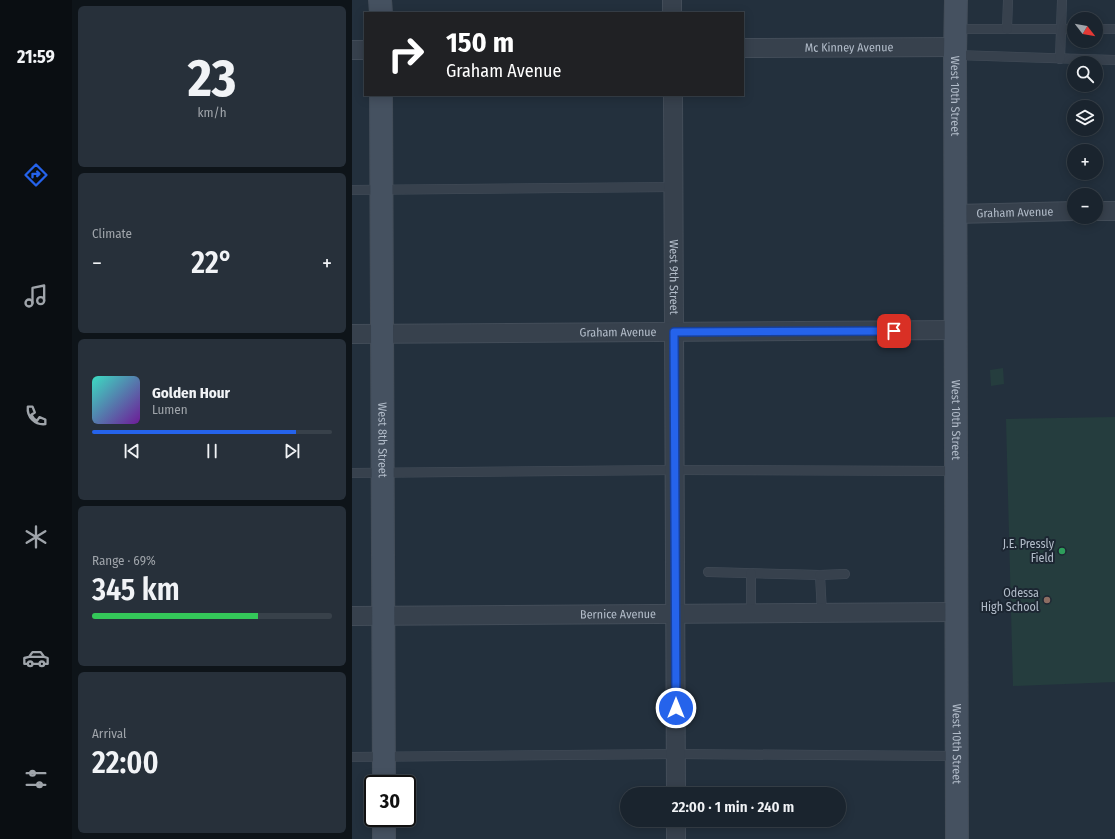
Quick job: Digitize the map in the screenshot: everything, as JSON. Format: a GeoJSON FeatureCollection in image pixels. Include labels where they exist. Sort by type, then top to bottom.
{"type":"FeatureCollection","features":[{"type":"Feature","properties":{"kind":"street"},"geometry":{"type":"LineString","coordinates":[[380,0],[381,12]]}},
{"type":"Feature","properties":{"kind":"street"},"geometry":{"type":"LineString","coordinates":[[672,0],[672,12]]}},
{"type":"Feature","properties":{"kind":"street","name":"West 10th Street"},"geometry":{"type":"LineString","coordinates":[[956,0],[957,839]]}},
{"type":"Feature","properties":{"kind":"street","name":"Mc Kinney Avenue"},"geometry":{"type":"LineString","coordinates":[[744,48],[955,44]]}},
{"type":"Feature","properties":{"kind":"street"},"geometry":{"type":"LineString","coordinates":[[352,50],[364,50]]}},
{"type":"Feature","properties":{"kind":"street","name":"West 8th Street"},"geometry":{"type":"LineString","coordinates":[[381,96],[384,775]]}},
{"type":"Feature","properties":{"kind":"street","name":"West 9th Street"},"geometry":{"type":"LineString","coordinates":[[673,96],[676,787]]}},
{"type":"Feature","properties":{"kind":"street"},"geometry":{"type":"LineString","coordinates":[[1103,211],[1115,211]]}},
{"type":"Feature","properties":{"kind":"street","name":"Graham Avenue"},"geometry":{"type":"LineString","coordinates":[[956,214],[1067,212]]}},
{"type":"Feature","properties":{"kind":"street","name":"Graham Avenue"},"geometry":{"type":"LineString","coordinates":[[352,334],[956,330]]}},
{"type":"Feature","properties":{"kind":"street","name":"Bernice Avenue"},"geometry":{"type":"LineString","coordinates":[[352,616],[957,612]]}},
{"type":"Feature","properties":{"kind":"street"},"geometry":{"type":"LineString","coordinates":[[384,827],[384,839]]}},
{"type":"Feature","properties":{"kind":"street"},"geometry":{"type":"LineString","coordinates":[[676,827],[676,839]]}},
{"type":"Feature","properties":{"kind":"lane"},"geometry":{"type":"LineString","coordinates":[[1007,29],[1008,0]]}},
{"type":"Feature","properties":{"kind":"lane"},"geometry":{"type":"LineString","coordinates":[[1060,59],[1062,0]]}},
{"type":"Feature","properties":{"kind":"lane"},"geometry":{"type":"LineString","coordinates":[[955,44],[1007,29],[1067,28]]}},
{"type":"Feature","properties":{"kind":"lane"},"geometry":{"type":"LineString","coordinates":[[1103,29],[1115,29]]}},
{"type":"Feature","properties":{"kind":"lane"},"geometry":{"type":"LineString","coordinates":[[955,44],[1060,59],[1115,60]]}},
{"type":"Feature","properties":{"kind":"lane"},"geometry":{"type":"LineString","coordinates":[[352,190],[673,187]]}},
{"type":"Feature","properties":{"kind":"lane"},"geometry":{"type":"LineString","coordinates":[[352,473],[674,470],[956,471]]}},
{"type":"Feature","properties":{"kind":"lane"},"geometry":{"type":"LineString","coordinates":[[708,572],[845,574]]}},
{"type":"Feature","properties":{"kind":"lane"},"geometry":{"type":"LineString","coordinates":[[751,573],[751,614]]}},
{"type":"Feature","properties":{"kind":"lane"},"geometry":{"type":"LineString","coordinates":[[820,574],[822,613]]}},
{"type":"Feature","properties":{"kind":"lane"},"geometry":{"type":"LineString","coordinates":[[352,757],[676,754],[957,756]]}},
{"type":"Feature","properties":{"kind":"green space"},"geometry":{"type":"Polygon","coordinates":[[[1003,368],[1004,384],[991,386],[990,370],[1003,368]]]}},
{"type":"Feature","properties":{"kind":"green space","name":"J.E. Pressly Field"},"geometry":{"type":"Polygon","coordinates":[[[1115,417],[1115,682],[1013,686],[1006,419],[1115,417]]]}},
{"type":"Feature","properties":{"kind":"place","name":"J.E. Pressly Field"},"geometry":{"type":"Point","coordinates":[1062,551]}},
{"type":"Feature","properties":{"kind":"place","name":"Odessa High School"},"geometry":{"type":"Point","coordinates":[1047,600]}},
{"type":"Feature","properties":{"kind":"route"},"geometry":{"type":"LineString","coordinates":[[676,708],[674,332],[894,331]]}}]}
